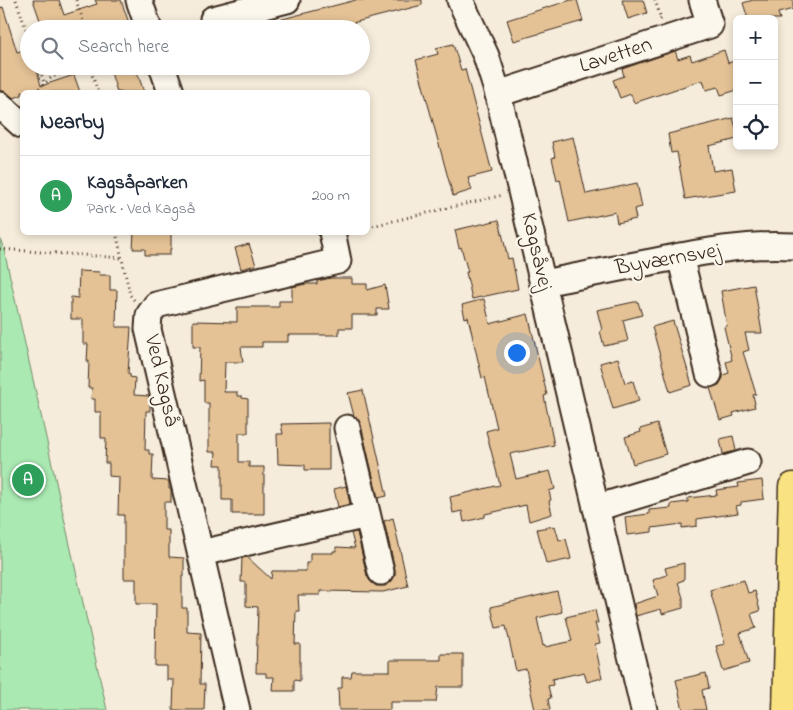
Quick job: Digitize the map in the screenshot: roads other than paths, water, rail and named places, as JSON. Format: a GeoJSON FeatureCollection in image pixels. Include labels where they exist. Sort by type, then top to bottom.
{"type":"FeatureCollection","features":[{"type":"Feature","properties":{"kind":"highway"},"geometry":{"type":"LineString","coordinates":[[788,710],[793,487]]}},
{"type":"Feature","properties":{"kind":"highway"},"geometry":{"type":"LineString","coordinates":[[778,710],[790,605]]}},
{"type":"Feature","properties":{"kind":"street"},"geometry":{"type":"LineString","coordinates":[[139,0],[146,20]]}},
{"type":"Feature","properties":{"kind":"street"},"geometry":{"type":"LineString","coordinates":[[213,19],[287,0]]}},
{"type":"Feature","properties":{"kind":"street","name":"Kagsåvej"},"geometry":{"type":"LineString","coordinates":[[460,0],[486,56],[498,94],[644,710]]}},
{"type":"Feature","properties":{"kind":"street","name":"Lavetten"},"geometry":{"type":"LineString","coordinates":[[498,94],[710,25],[704,0]]}},
{"type":"Feature","properties":{"kind":"street"},"geometry":{"type":"LineString","coordinates":[[165,75],[170,90]]}},
{"type":"Feature","properties":{"kind":"street"},"geometry":{"type":"LineString","coordinates":[[0,105],[20,123]]}},
{"type":"Feature","properties":{"kind":"street","name":"Ved Kagså"},"geometry":{"type":"LineString","coordinates":[[237,710],[148,328],[149,315],[156,304],[338,261],[333,235]]}},
{"type":"Feature","properties":{"kind":"street","name":"Byværnsvej"},"geometry":{"type":"LineString","coordinates":[[543,283],[680,256],[734,248],[793,246]]}},
{"type":"Feature","properties":{"kind":"street"},"geometry":{"type":"LineString","coordinates":[[680,256],[709,374]]}},
{"type":"Feature","properties":{"kind":"street"},"geometry":{"type":"LineString","coordinates":[[347,428],[382,572]]}},
{"type":"Feature","properties":{"kind":"street"},"geometry":{"type":"LineString","coordinates":[[596,508],[748,462]]}},
{"type":"Feature","properties":{"kind":"street"},"geometry":{"type":"LineString","coordinates":[[201,553],[368,515]]}},
{"type":"Feature","properties":{"kind":"place","name":"Kagsåparken"},"geometry":{"type":"Point","coordinates":[28,480]}}]}
